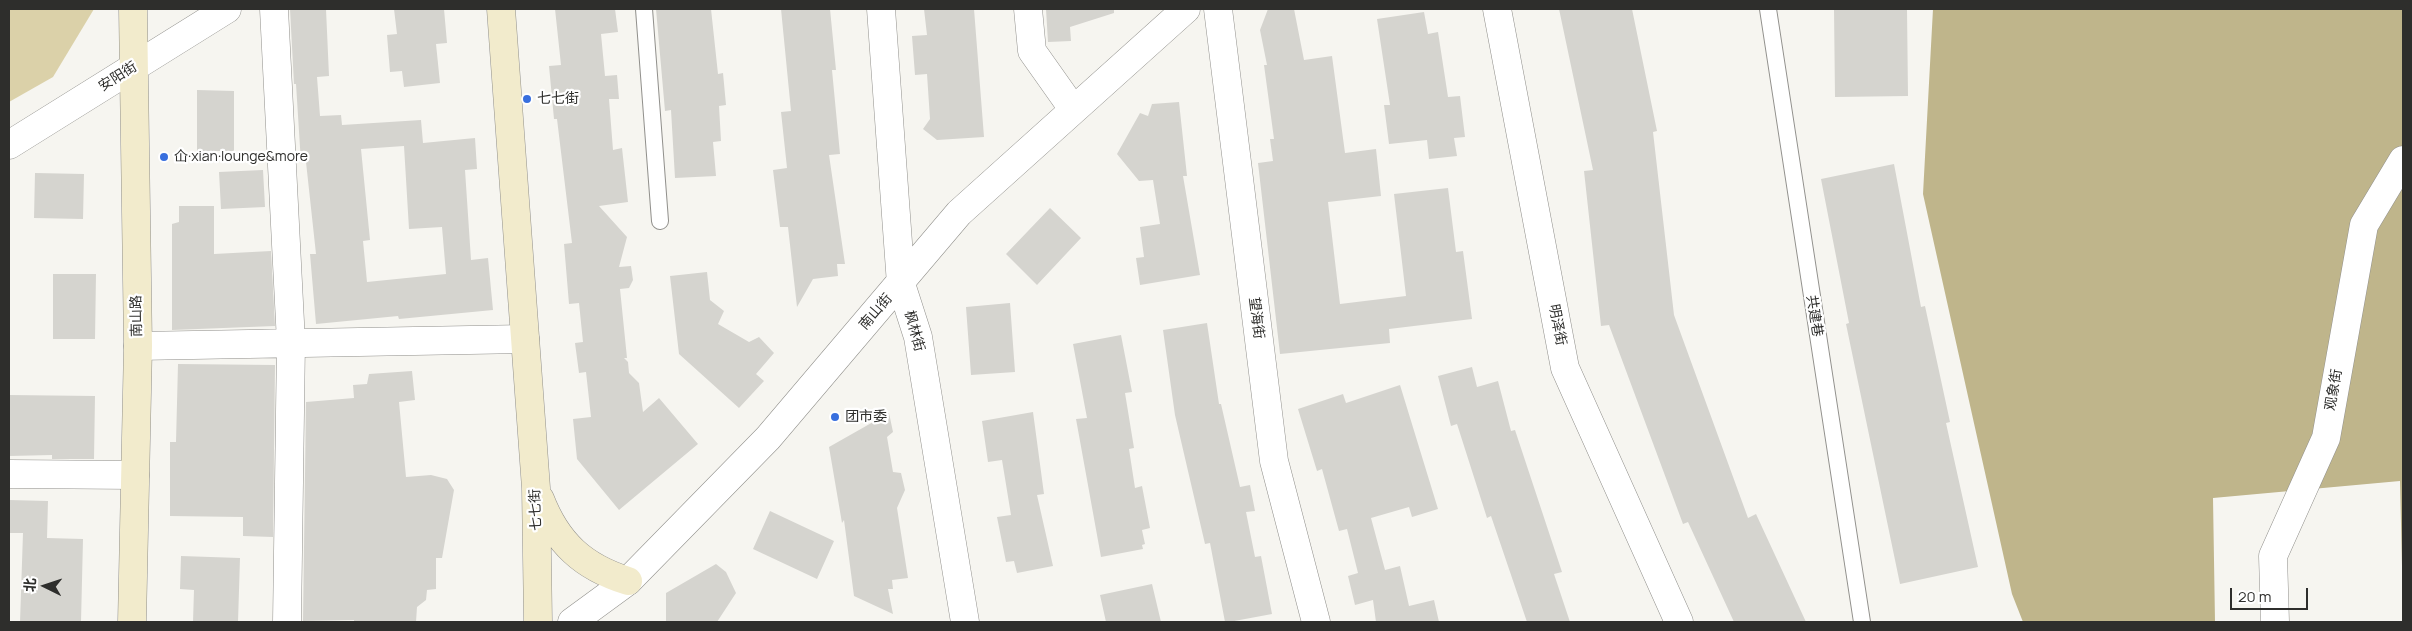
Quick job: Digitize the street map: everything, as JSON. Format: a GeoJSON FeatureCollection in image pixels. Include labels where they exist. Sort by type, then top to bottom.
{"type":"FeatureCollection","features":[{"type":"Feature","properties":{"kind":"main road","name":"南山路"},"geometry":{"type":"LineString","coordinates":[[132,622],[138,346],[133,9]]}},
{"type":"Feature","properties":{"kind":"main road","name":"七七街"},"geometry":{"type":"LineString","coordinates":[[501,9],[536,488],[538,622]]}},
{"type":"Feature","properties":{"kind":"main road"},"geometry":{"type":"LineString","coordinates":[[536,488],[549,523],[564,544],[585,561],[610,575],[628,581]]}},
{"type":"Feature","properties":{"kind":"street","name":"安阳街"},"geometry":{"type":"LineString","coordinates":[[9,145],[227,9]]}},
{"type":"Feature","properties":{"kind":"street"},"geometry":{"type":"LineString","coordinates":[[274,9],[291,342],[286,622]]}},
{"type":"Feature","properties":{"kind":"street","name":"枫林街"},"geometry":{"type":"LineString","coordinates":[[881,9],[900,284],[918,337],[965,622]]}},
{"type":"Feature","properties":{"kind":"street"},"geometry":{"type":"LineString","coordinates":[[1028,9],[1032,51],[1073,109]]}},
{"type":"Feature","properties":{"kind":"street","name":"南山街"},"geometry":{"type":"LineString","coordinates":[[572,622],[628,581],[768,438],[959,213],[1186,9]]}},
{"type":"Feature","properties":{"kind":"street","name":"望海街"},"geometry":{"type":"LineString","coordinates":[[1218,9],[1274,461],[1316,622]]}},
{"type":"Feature","properties":{"kind":"street","name":"明泽街"},"geometry":{"type":"LineString","coordinates":[[1497,9],[1565,368],[1679,622]]}},
{"type":"Feature","properties":{"kind":"street","name":"观象街"},"geometry":{"type":"LineString","coordinates":[[2275,622],[2274,556],[2326,438],[2364,225],[2403,160]]}},
{"type":"Feature","properties":{"kind":"street"},"geometry":{"type":"LineString","coordinates":[[138,346],[525,339]]}},
{"type":"Feature","properties":{"kind":"street"},"geometry":{"type":"LineString","coordinates":[[9,474],[135,475]]}},
{"type":"Feature","properties":{"kind":"lane"},"geometry":{"type":"LineString","coordinates":[[644,9],[660,221]]}},
{"type":"Feature","properties":{"kind":"lane","name":"共建巷"},"geometry":{"type":"LineString","coordinates":[[1768,9],[1862,622]]}},
{"type":"Feature","properties":{"kind":"shaded area"},"geometry":{"type":"Polygon","coordinates":[[[9,9],[94,9],[53,77],[9,102],[9,9]]]}},
{"type":"Feature","properties":{"kind":"shaded area"},"geometry":{"type":"Polygon","coordinates":[[[1933,9],[2403,9],[2403,609],[2400,481],[2213,498],[2215,622],[2023,622],[2012,594],[1923,194],[1933,9]]]}},
{"type":"Feature","properties":{"kind":"building"},"geometry":{"type":"Polygon","coordinates":[[[290,9],[326,9],[329,76],[317,77],[320,116],[341,115],[342,125],[421,120],[423,143],[475,138],[477,169],[465,170],[471,260],[488,258],[493,310],[399,319],[398,316],[316,324],[310,254],[316,254],[306,162],[301,163],[296,84],[294,84],[290,9]],[[404,146],[361,149],[370,240],[363,241],[367,282],[446,274],[442,227],[409,229],[404,146]]]}},
{"type":"Feature","properties":{"kind":"building"},"geometry":{"type":"Polygon","coordinates":[[[394,9],[444,9],[447,43],[436,44],[440,83],[404,87],[402,71],[390,72],[387,35],[397,34],[394,9]]]}},
{"type":"Feature","properties":{"kind":"building"},"geometry":{"type":"Polygon","coordinates":[[[555,9],[615,9],[618,32],[601,34],[605,76],[617,75],[619,99],[609,99],[613,150],[622,148],[628,202],[599,206],[627,237],[619,267],[631,266],[633,280],[629,288],[620,289],[627,358],[624,358],[628,362],[629,373],[639,383],[643,412],[659,398],[698,444],[619,510],[577,459],[573,419],[591,417],[586,372],[579,373],[575,343],[583,342],[579,303],[569,304],[564,244],[572,243],[557,119],[554,119],[549,66],[561,65],[555,9]]]}},
{"type":"Feature","properties":{"kind":"building"},"geometry":{"type":"Polygon","coordinates":[[[656,9],[711,9],[718,74],[723,73],[726,105],[719,106],[721,141],[713,142],[716,176],[675,178],[671,110],[665,111],[656,9]]]}},
{"type":"Feature","properties":{"kind":"building"},"geometry":{"type":"Polygon","coordinates":[[[781,9],[830,9],[836,70],[832,70],[840,154],[829,155],[845,264],[837,264],[838,276],[813,279],[797,307],[788,227],[780,227],[773,170],[787,168],[781,112],[791,111],[781,9]]]}},
{"type":"Feature","properties":{"kind":"building"},"geometry":{"type":"Polygon","coordinates":[[[924,9],[974,9],[984,137],[937,140],[923,129],[930,119],[927,74],[915,75],[912,36],[927,35],[924,9]]]}},
{"type":"Feature","properties":{"kind":"building"},"geometry":{"type":"Polygon","coordinates":[[[1046,9],[1114,9],[1114,13],[1070,27],[1071,41],[1048,42],[1046,9]]]}},
{"type":"Feature","properties":{"kind":"building"},"geometry":{"type":"Polygon","coordinates":[[[1268,9],[1294,9],[1304,60],[1332,56],[1345,153],[1376,149],[1381,196],[1328,202],[1340,304],[1406,296],[1394,194],[1448,188],[1456,252],[1463,251],[1472,319],[1389,329],[1390,343],[1280,354],[1258,163],[1273,161],[1270,139],[1274,139],[1264,65],[1267,65],[1260,30],[1268,9]]]}},
{"type":"Feature","properties":{"kind":"building"},"geometry":{"type":"Polygon","coordinates":[[[1559,9],[1632,9],[1657,131],[1653,132],[1674,315],[1748,518],[1756,514],[1806,622],[1734,622],[1688,522],[1683,524],[1609,325],[1601,326],[1584,171],[1593,170],[1559,9]]]}},
{"type":"Feature","properties":{"kind":"building"},"geometry":{"type":"Polygon","coordinates":[[[1834,9],[1907,9],[1908,96],[1835,97],[1834,9]]]}},
{"type":"Feature","properties":{"kind":"building"},"geometry":{"type":"Polygon","coordinates":[[[1424,12],[1428,34],[1438,32],[1448,97],[1460,96],[1465,137],[1454,138],[1457,156],[1429,159],[1427,140],[1389,144],[1384,105],[1390,105],[1377,19],[1424,12]]]}},
{"type":"Feature","properties":{"kind":"building"},"geometry":{"type":"Polygon","coordinates":[[[197,90],[234,91],[234,151],[197,151],[197,90]]]}},
{"type":"Feature","properties":{"kind":"building"},"geometry":{"type":"Polygon","coordinates":[[[1179,102],[1187,176],[1183,176],[1200,275],[1140,285],[1136,258],[1144,257],[1140,227],[1160,224],[1153,180],[1139,181],[1117,154],[1140,113],[1148,116],[1152,104],[1179,102]]]}},
{"type":"Feature","properties":{"kind":"building"},"geometry":{"type":"Polygon","coordinates":[[[1894,164],[1921,307],[1925,306],[1950,422],[1946,423],[1978,567],[1900,584],[1846,324],[1849,323],[1821,179],[1894,164]]]}},
{"type":"Feature","properties":{"kind":"building"},"geometry":{"type":"Polygon","coordinates":[[[263,170],[265,207],[221,209],[219,172],[263,170]]]}},
{"type":"Feature","properties":{"kind":"building"},"geometry":{"type":"Polygon","coordinates":[[[35,173],[84,174],[83,219],[34,218],[35,173]]]}},
{"type":"Feature","properties":{"kind":"building"},"geometry":{"type":"Polygon","coordinates":[[[179,206],[214,206],[214,254],[271,251],[275,326],[172,330],[172,224],[179,222],[179,206]]]}},
{"type":"Feature","properties":{"kind":"building"},"geometry":{"type":"Polygon","coordinates":[[[1050,208],[1081,238],[1037,285],[1006,254],[1050,208]]]}},
{"type":"Feature","properties":{"kind":"building"},"geometry":{"type":"Polygon","coordinates":[[[707,272],[710,300],[724,311],[718,324],[749,342],[759,337],[774,353],[756,374],[764,381],[739,408],[679,354],[670,276],[707,272]]]}},
{"type":"Feature","properties":{"kind":"building"},"geometry":{"type":"Polygon","coordinates":[[[53,274],[96,274],[95,339],[53,339],[53,274]]]}},
{"type":"Feature","properties":{"kind":"building"},"geometry":{"type":"Polygon","coordinates":[[[1010,303],[1015,372],[971,375],[966,307],[1010,303]]]}},
{"type":"Feature","properties":{"kind":"building"},"geometry":{"type":"Polygon","coordinates":[[[1207,323],[1219,404],[1221,404],[1240,487],[1250,485],[1255,511],[1246,512],[1255,557],[1261,556],[1272,614],[1229,622],[1225,622],[1210,543],[1205,544],[1175,415],[1163,330],[1207,323]]]}},
{"type":"Feature","properties":{"kind":"building"},"geometry":{"type":"Polygon","coordinates":[[[1121,335],[1132,392],[1125,393],[1134,448],[1129,449],[1135,488],[1142,486],[1150,528],[1142,530],[1145,544],[1142,545],[1143,549],[1101,557],[1076,419],[1087,418],[1073,344],[1121,335]]]}},
{"type":"Feature","properties":{"kind":"building"},"geometry":{"type":"Polygon","coordinates":[[[178,364],[275,365],[273,537],[243,536],[243,517],[170,516],[170,442],[176,442],[178,364]]]}},
{"type":"Feature","properties":{"kind":"building"},"geometry":{"type":"Polygon","coordinates":[[[1472,367],[1477,387],[1498,381],[1511,431],[1515,430],[1562,572],[1554,574],[1570,622],[1527,622],[1491,516],[1487,518],[1457,424],[1451,426],[1438,376],[1472,367]]]}},
{"type":"Feature","properties":{"kind":"building"},"geometry":{"type":"Polygon","coordinates":[[[412,371],[415,400],[399,402],[406,477],[431,475],[447,479],[454,490],[442,558],[436,558],[436,589],[427,590],[426,600],[417,607],[416,622],[303,621],[306,402],[354,398],[353,385],[367,384],[369,374],[412,371]]]}},
{"type":"Feature","properties":{"kind":"building"},"geometry":{"type":"Polygon","coordinates":[[[1400,385],[1438,509],[1412,517],[1409,507],[1371,518],[1385,570],[1400,566],[1409,606],[1434,600],[1439,622],[1376,622],[1373,600],[1355,605],[1348,576],[1358,573],[1347,529],[1339,531],[1322,469],[1317,471],[1298,409],[1343,394],[1346,403],[1400,385]]]}},
{"type":"Feature","properties":{"kind":"building"},"geometry":{"type":"Polygon","coordinates":[[[9,395],[95,396],[94,459],[52,459],[52,455],[9,456],[9,395]]]}},
{"type":"Feature","properties":{"kind":"building"},"geometry":{"type":"Polygon","coordinates":[[[1033,412],[1044,494],[1037,495],[1053,566],[1017,573],[1014,561],[1006,562],[997,517],[1011,515],[1002,460],[988,462],[982,421],[1033,412]]]}},
{"type":"Feature","properties":{"kind":"building"},"geometry":{"type":"Polygon","coordinates":[[[889,413],[893,432],[887,437],[893,472],[901,473],[905,490],[897,508],[908,578],[892,580],[893,589],[888,589],[893,614],[854,596],[844,520],[842,523],[829,447],[889,413]]]}},
{"type":"Feature","properties":{"kind":"building"},"geometry":{"type":"Polygon","coordinates":[[[9,500],[48,501],[47,538],[83,539],[81,622],[20,622],[23,533],[9,533],[9,500]]]}},
{"type":"Feature","properties":{"kind":"building"},"geometry":{"type":"Polygon","coordinates":[[[770,511],[834,541],[817,579],[753,549],[770,511]]]}},
{"type":"Feature","properties":{"kind":"building"},"geometry":{"type":"Polygon","coordinates":[[[181,556],[240,558],[238,622],[193,622],[194,590],[180,589],[181,556]]]}},
{"type":"Feature","properties":{"kind":"building"},"geometry":{"type":"Polygon","coordinates":[[[716,564],[726,572],[736,593],[717,622],[666,622],[666,593],[716,564]]]}},
{"type":"Feature","properties":{"kind":"building"},"geometry":{"type":"Polygon","coordinates":[[[1152,584],[1161,622],[1106,622],[1100,595],[1152,584]]]}},
{"type":"Feature","properties":{"kind":"place","name":"七七街"},"geometry":{"type":"Point","coordinates":[527,99]}},
{"type":"Feature","properties":{"kind":"place","name":"仚·xian·lounge&more"},"geometry":{"type":"Point","coordinates":[164,157]}},
{"type":"Feature","properties":{"kind":"place","name":"团市委"},"geometry":{"type":"Point","coordinates":[835,417]}}]}
